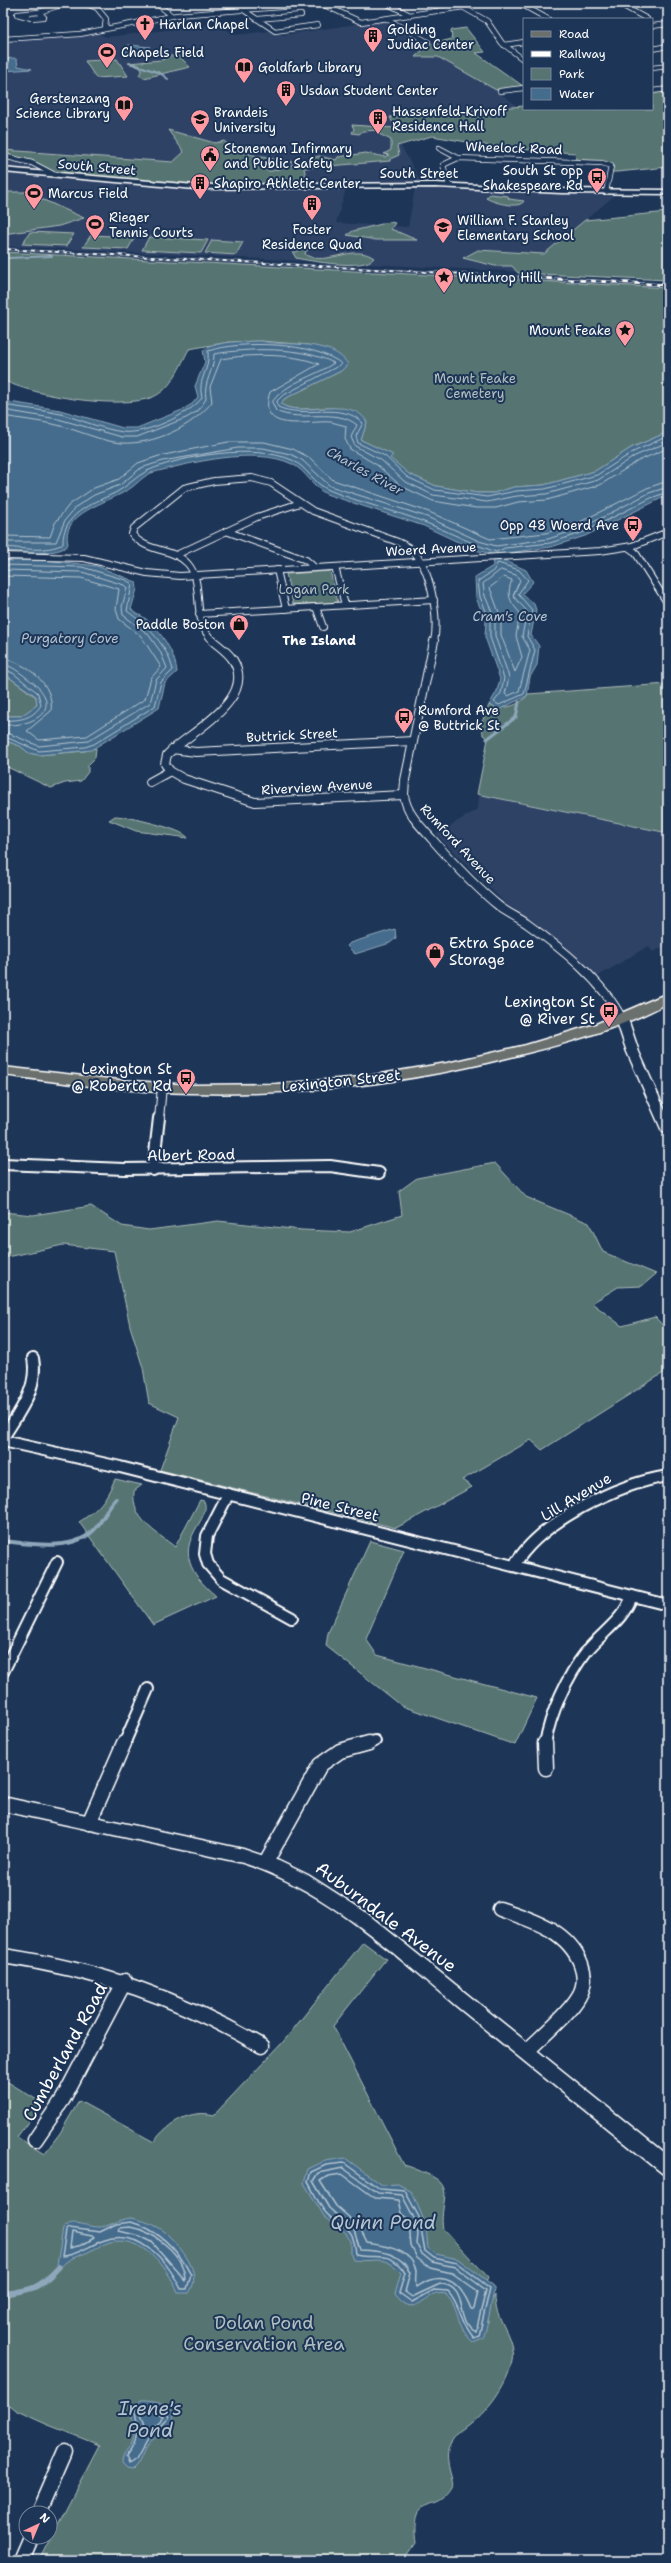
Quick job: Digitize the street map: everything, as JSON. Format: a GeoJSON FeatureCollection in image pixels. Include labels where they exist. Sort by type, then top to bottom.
{"type":"FeatureCollection","features":[{"type":"Feature","properties":{"kind":"main road","name":"South Street"},"geometry":{"type":"LineString","coordinates":[[3,170],[210,188],[449,185],[606,192],[668,192]]}},
{"type":"Feature","properties":{"kind":"main road","name":"Lexington Street"},"geometry":{"type":"LineString","coordinates":[[3,1071],[162,1087],[234,1089],[291,1087],[407,1075],[512,1053],[622,1019],[668,997]]}},
{"type":"Feature","properties":{"kind":"street"},"geometry":{"type":"LineString","coordinates":[[39,12],[44,16],[31,18],[17,14],[39,12],[67,3]]}},
{"type":"Feature","properties":{"kind":"street"},"geometry":{"type":"LineString","coordinates":[[84,3],[96,7],[103,13],[106,19],[105,26],[108,28]]}},
{"type":"Feature","properties":{"kind":"street"},"geometry":{"type":"LineString","coordinates":[[156,3],[171,15]]}},
{"type":"Feature","properties":{"kind":"street"},"geometry":{"type":"LineString","coordinates":[[233,3],[275,31],[318,25]]}},
{"type":"Feature","properties":{"kind":"street"},"geometry":{"type":"LineString","coordinates":[[3,40],[70,35],[171,15],[320,3],[361,22],[484,3]]}},
{"type":"Feature","properties":{"kind":"street"},"geometry":{"type":"LineString","coordinates":[[386,3],[410,15]]}},
{"type":"Feature","properties":{"kind":"street"},"geometry":{"type":"LineString","coordinates":[[455,3],[488,22],[504,44],[523,59]]}},
{"type":"Feature","properties":{"kind":"street"},"geometry":{"type":"LineString","coordinates":[[519,3],[546,18]]}},
{"type":"Feature","properties":{"kind":"street"},"geometry":{"type":"LineString","coordinates":[[618,3],[646,18]]}},
{"type":"Feature","properties":{"kind":"street"},"geometry":{"type":"LineString","coordinates":[[258,19],[301,15]]}},
{"type":"Feature","properties":{"kind":"street"},"geometry":{"type":"LineString","coordinates":[[387,19],[428,42]]}},
{"type":"Feature","properties":{"kind":"street"},"geometry":{"type":"LineString","coordinates":[[653,22],[659,25]]}},
{"type":"Feature","properties":{"kind":"street"},"geometry":{"type":"LineString","coordinates":[[653,26],[668,24]]}},
{"type":"Feature","properties":{"kind":"street"},"geometry":{"type":"LineString","coordinates":[[3,35],[19,38]]}},
{"type":"Feature","properties":{"kind":"street"},"geometry":{"type":"LineString","coordinates":[[504,44],[523,42]]}},
{"type":"Feature","properties":{"kind":"street"},"geometry":{"type":"LineString","coordinates":[[655,48],[668,46]]}},
{"type":"Feature","properties":{"kind":"street"},"geometry":{"type":"LineString","coordinates":[[653,68],[668,66]]}},
{"type":"Feature","properties":{"kind":"street"},"geometry":{"type":"LineString","coordinates":[[500,91],[523,88]]}},
{"type":"Feature","properties":{"kind":"street"},"geometry":{"type":"LineString","coordinates":[[653,91],[668,89]]}},
{"type":"Feature","properties":{"kind":"street"},"geometry":{"type":"LineString","coordinates":[[439,148],[458,158]]}},
{"type":"Feature","properties":{"kind":"street"},"geometry":{"type":"LineString","coordinates":[[3,156],[32,163],[55,175]]}},
{"type":"Feature","properties":{"kind":"street","name":"Wheelock Road"},"geometry":{"type":"LineString","coordinates":[[449,185],[443,165],[458,158],[608,164],[612,166],[606,192]]}},
{"type":"Feature","properties":{"kind":"street"},"geometry":{"type":"LineString","coordinates":[[150,782],[170,771],[166,767],[165,760],[172,749],[217,715],[229,703],[235,691],[238,676],[235,664],[228,653],[205,631],[199,614],[192,575],[188,563],[176,555],[143,544],[134,538],[132,532],[134,528],[159,506],[184,488],[214,481],[256,479],[271,483],[300,503],[317,512],[402,544],[413,552],[420,562]]}},
{"type":"Feature","properties":{"kind":"street"},"geometry":{"type":"LineString","coordinates":[[176,555],[262,515],[300,503]]}},
{"type":"Feature","properties":{"kind":"street"},"geometry":{"type":"LineString","coordinates":[[226,532],[306,560],[315,568]]}},
{"type":"Feature","properties":{"kind":"street","name":"Woerd Avenue"},"geometry":{"type":"LineString","coordinates":[[3,556],[84,558],[147,573],[192,575],[516,557],[628,547],[668,532]]}},
{"type":"Feature","properties":{"kind":"street"},"geometry":{"type":"LineString","coordinates":[[628,547],[635,552],[668,604]]}},
{"type":"Feature","properties":{"kind":"street","name":"Rumford Avenue"},"geometry":{"type":"LineString","coordinates":[[420,562],[434,600],[437,634],[405,780],[404,795],[412,815],[434,840],[500,906],[536,930],[595,983],[616,1005],[622,1019]]}},
{"type":"Feature","properties":{"kind":"street"},"geometry":{"type":"LineString","coordinates":[[335,567],[345,606]]}},
{"type":"Feature","properties":{"kind":"street"},"geometry":{"type":"LineString","coordinates":[[277,570],[286,609]]}},
{"type":"Feature","properties":{"kind":"street"},"geometry":{"type":"LineString","coordinates":[[199,614],[434,600]]}},
{"type":"Feature","properties":{"kind":"street"},"geometry":{"type":"LineString","coordinates":[[316,607],[323,628]]}},
{"type":"Feature","properties":{"kind":"street","name":"Buttrick Street"},"geometry":{"type":"LineString","coordinates":[[172,749],[196,752],[413,741]]}},
{"type":"Feature","properties":{"kind":"street","name":"Riverview Avenue"},"geometry":{"type":"LineString","coordinates":[[170,771],[198,784],[255,802],[404,795]]}},
{"type":"Feature","properties":{"kind":"street"},"geometry":{"type":"LineString","coordinates":[[622,1019],[633,1052],[668,1131]]}},
{"type":"Feature","properties":{"kind":"street"},"geometry":{"type":"LineString","coordinates":[[154,1170],[162,1087]]}},
{"type":"Feature","properties":{"kind":"street","name":"Albert Road"},"geometry":{"type":"LineString","coordinates":[[3,1164],[70,1169],[154,1170],[344,1167],[379,1173]]}},
{"type":"Feature","properties":{"kind":"street"},"geometry":{"type":"LineString","coordinates":[[3,1438],[34,1382],[36,1369],[33,1358]]}},
{"type":"Feature","properties":{"kind":"street","name":"Pine Street"},"geometry":{"type":"LineString","coordinates":[[3,1441],[228,1494],[668,1605]]}},
{"type":"Feature","properties":{"kind":"street","name":"Lill Avenue"},"geometry":{"type":"LineString","coordinates":[[514,1566],[522,1552],[530,1543],[609,1493],[638,1480],[668,1476]]}},
{"type":"Feature","properties":{"kind":"street"},"geometry":{"type":"LineString","coordinates":[[228,1494],[207,1536],[205,1550],[208,1564],[223,1581],[270,1604],[292,1618]]}},
{"type":"Feature","properties":{"kind":"street"},"geometry":{"type":"LineString","coordinates":[[3,1672],[57,1562]]}},
{"type":"Feature","properties":{"kind":"street"},"geometry":{"type":"LineString","coordinates":[[546,1768],[544,1753],[546,1737],[579,1662],[588,1650],[622,1616],[632,1596]]}},
{"type":"Feature","properties":{"kind":"street"},"geometry":{"type":"LineString","coordinates":[[89,1823],[148,1689]]}},
{"type":"Feature","properties":{"kind":"street"},"geometry":{"type":"LineString","coordinates":[[266,1862],[320,1765],[340,1751],[375,1741]]}},
{"type":"Feature","properties":{"kind":"street","name":"Auburndale Avenue"},"geometry":{"type":"LineString","coordinates":[[3,1804],[266,1862],[297,1876],[350,1912],[668,2167]]}},
{"type":"Feature","properties":{"kind":"street"},"geometry":{"type":"LineString","coordinates":[[500,1909],[536,1922],[560,1934],[577,1953],[584,1975],[583,1991],[577,2000],[526,2052]]}},
{"type":"Feature","properties":{"kind":"street"},"geometry":{"type":"LineString","coordinates":[[3,1956],[75,1967],[125,1981],[186,2004],[262,2046]]}},
{"type":"Feature","properties":{"kind":"street","name":"Cumberland Road"},"geometry":{"type":"LineString","coordinates":[[35,2140],[63,2099],[125,1981]]}},
{"type":"Feature","properties":{"kind":"street"},"geometry":{"type":"LineString","coordinates":[[41,2505],[48,2486],[65,2451]]}},
{"type":"Feature","properties":{"kind":"street"},"geometry":{"type":"LineString","coordinates":[[21,2560],[28,2545]]}},
{"type":"Feature","properties":{"kind":"shaded area","name":"Brandeis University"},"geometry":{"type":"Polygon","coordinates":[[[383,20],[428,45],[415,57],[425,58],[475,53],[518,87],[497,90],[518,107],[390,117],[400,144],[423,185],[347,186],[336,223],[408,227],[415,188],[614,196],[523,272],[3,246],[3,41],[97,33],[107,37],[218,24],[235,35],[270,31],[283,35],[383,20]]]}},
{"type":"Feature","properties":{"kind":"shaded area"},"geometry":{"type":"Polygon","coordinates":[[[479,795],[668,833],[668,945],[653,952],[648,946],[597,977],[537,924],[506,904],[436,834],[478,809],[479,795]]]}},
{"type":"Feature","properties":{"kind":"green space"},"geometry":{"type":"Polygon","coordinates":[[[466,28],[485,52],[476,53],[523,86],[496,90],[438,57],[415,57],[428,45],[452,39],[451,30],[466,28]]]}},
{"type":"Feature","properties":{"kind":"green space"},"geometry":{"type":"Polygon","coordinates":[[[170,56],[179,56],[190,67],[144,78],[139,75],[142,70],[139,67],[128,63],[162,60],[170,56]]]}},
{"type":"Feature","properties":{"kind":"green space","name":"Chapels Field"},"geometry":{"type":"Polygon","coordinates":[[[117,59],[128,76],[96,78],[85,61],[117,59]]]}},
{"type":"Feature","properties":{"kind":"green space"},"geometry":{"type":"Polygon","coordinates":[[[668,91],[668,167],[611,172],[612,167],[576,160],[575,153],[502,148],[432,136],[397,146],[399,155],[390,159],[390,161],[304,168],[308,186],[223,187],[66,176],[3,156],[3,150],[173,162],[184,152],[168,130],[215,143],[224,141],[230,146],[247,153],[292,162],[265,165],[267,171],[272,171],[319,156],[336,160],[338,157],[366,153],[385,157],[389,155],[384,154],[391,150],[391,140],[379,134],[380,130],[363,131],[359,134],[352,133],[354,129],[352,125],[395,128],[390,117],[523,106],[523,110],[653,110],[653,93],[668,91]]]}},
{"type":"Feature","properties":{"kind":"green space","name":"Marcus Field"},"geometry":{"type":"Polygon","coordinates":[[[10,192],[26,192],[84,218],[59,226],[3,234],[3,194],[10,192]]]}},
{"type":"Feature","properties":{"kind":"green space"},"geometry":{"type":"Polygon","coordinates":[[[490,194],[508,196],[509,199],[524,201],[517,205],[505,204],[486,198],[490,194]]]}},
{"type":"Feature","properties":{"kind":"green space"},"geometry":{"type":"Polygon","coordinates":[[[668,212],[668,280],[518,273],[512,266],[495,266],[463,258],[478,250],[544,254],[585,220],[668,212]]]}},
{"type":"Feature","properties":{"kind":"green space"},"geometry":{"type":"Polygon","coordinates":[[[390,222],[395,223],[391,229],[417,240],[376,240],[347,235],[353,231],[390,222]]]}},
{"type":"Feature","properties":{"kind":"green space"},"geometry":{"type":"Polygon","coordinates":[[[30,232],[74,234],[66,246],[22,244],[30,232]]]}},
{"type":"Feature","properties":{"kind":"green space"},"geometry":{"type":"Polygon","coordinates":[[[91,235],[135,237],[128,249],[83,247],[91,235]]]}},
{"type":"Feature","properties":{"kind":"green space"},"geometry":{"type":"Polygon","coordinates":[[[149,237],[208,240],[201,253],[142,250],[149,237]]]}},
{"type":"Feature","properties":{"kind":"green space"},"geometry":{"type":"Polygon","coordinates":[[[212,240],[243,242],[236,255],[205,253],[212,240]]]}},
{"type":"Feature","properties":{"kind":"green space"},"geometry":{"type":"Polygon","coordinates":[[[304,248],[309,249],[305,252],[306,255],[314,258],[357,253],[366,254],[374,258],[368,262],[349,265],[296,258],[293,253],[304,248]]]}},
{"type":"Feature","properties":{"kind":"green space","name":"Mount Feake Cemetery"},"geometry":{"type":"Polygon","coordinates":[[[3,252],[668,288],[668,432],[631,448],[595,471],[544,485],[514,487],[494,493],[477,493],[436,486],[409,474],[389,458],[391,454],[361,440],[367,422],[356,414],[332,408],[289,408],[281,404],[284,399],[341,371],[309,345],[261,341],[229,342],[189,349],[179,370],[165,389],[153,397],[138,401],[99,402],[55,396],[34,391],[3,380],[3,252]]]}},
{"type":"Feature","properties":{"kind":"green space"},"geometry":{"type":"Polygon","coordinates":[[[3,551],[47,553],[46,560],[43,562],[3,561],[3,551]]]}},
{"type":"Feature","properties":{"kind":"green space","name":"Logan Park"},"geometry":{"type":"Polygon","coordinates":[[[330,571],[338,603],[293,604],[286,574],[330,571]]]}},
{"type":"Feature","properties":{"kind":"green space"},"geometry":{"type":"Polygon","coordinates":[[[3,673],[36,697],[37,705],[21,716],[3,716],[3,673]]]}},
{"type":"Feature","properties":{"kind":"green space"},"geometry":{"type":"Polygon","coordinates":[[[667,684],[668,833],[477,794],[488,739],[483,735],[482,722],[489,705],[499,708],[510,706],[520,702],[528,694],[667,684]]]}},
{"type":"Feature","properties":{"kind":"green space"},"geometry":{"type":"Polygon","coordinates":[[[3,740],[20,746],[29,753],[39,755],[85,751],[96,748],[95,758],[88,765],[88,772],[81,781],[65,783],[51,788],[3,765],[3,740]]]}},
{"type":"Feature","properties":{"kind":"green space"},"geometry":{"type":"Polygon","coordinates":[[[115,816],[130,818],[166,827],[184,834],[188,838],[136,831],[109,820],[115,816]]]}},
{"type":"Feature","properties":{"kind":"green space"},"geometry":{"type":"Polygon","coordinates":[[[495,1163],[526,1197],[589,1223],[603,1252],[656,1274],[642,1286],[618,1287],[592,1303],[622,1326],[655,1317],[668,1331],[668,1370],[542,1450],[531,1440],[462,1480],[472,1487],[396,1528],[160,1470],[179,1417],[149,1403],[143,1368],[130,1326],[114,1251],[63,1245],[3,1258],[3,1212],[33,1215],[91,1206],[122,1226],[149,1230],[218,1221],[302,1230],[350,1232],[402,1215],[399,1191],[417,1178],[495,1163]]]}},
{"type":"Feature","properties":{"kind":"green space"},"geometry":{"type":"Polygon","coordinates":[[[115,1479],[142,1485],[134,1491],[134,1501],[140,1517],[152,1530],[175,1547],[200,1500],[204,1501],[205,1510],[202,1519],[191,1538],[188,1550],[190,1563],[199,1579],[216,1596],[153,1625],[79,1522],[101,1504],[115,1479]]]}},
{"type":"Feature","properties":{"kind":"green space"},"geometry":{"type":"Polygon","coordinates":[[[370,1541],[404,1550],[366,1639],[377,1655],[537,1698],[515,1745],[402,1706],[326,1646],[328,1633],[370,1541]]]}},
{"type":"Feature","properties":{"kind":"green space","name":"Dolan Pond Conservation Area"},"geometry":{"type":"Polygon","coordinates":[[[363,1942],[386,1959],[333,2026],[404,2165],[427,2174],[442,2184],[445,2197],[442,2220],[443,2229],[488,2277],[463,2331],[488,2322],[489,2306],[495,2295],[498,2312],[511,2344],[512,2361],[506,2380],[495,2398],[474,2422],[455,2435],[452,2439],[448,2449],[448,2463],[453,2485],[452,2488],[446,2496],[420,2509],[415,2526],[416,2542],[403,2560],[39,2560],[47,2545],[58,2545],[58,2524],[99,2445],[15,2410],[3,2400],[3,2079],[42,2103],[17,2137],[44,2154],[60,2133],[79,2101],[154,2142],[166,2128],[181,2119],[197,2114],[214,2115],[283,2042],[363,1942]]]}},
{"type":"Feature","properties":{"kind":"water"},"geometry":{"type":"Polygon","coordinates":[[[129,45],[150,47],[144,51],[123,52],[123,49],[129,45]]]}},
{"type":"Feature","properties":{"kind":"water"},"geometry":{"type":"Polygon","coordinates":[[[14,58],[17,60],[18,66],[32,69],[3,71],[3,67],[10,62],[4,59],[14,58]]]}},
{"type":"Feature","properties":{"kind":"water"},"geometry":{"type":"Polygon","coordinates":[[[261,341],[320,347],[331,350],[340,356],[348,364],[341,371],[284,399],[281,404],[290,408],[300,409],[350,409],[360,414],[367,422],[361,440],[393,455],[390,458],[409,474],[436,486],[477,493],[494,493],[514,487],[544,485],[595,471],[631,448],[668,432],[668,495],[585,536],[551,547],[501,554],[504,560],[526,570],[533,582],[522,594],[534,604],[536,610],[531,635],[539,646],[537,665],[530,677],[527,696],[500,709],[489,705],[497,691],[500,679],[485,637],[486,621],[476,598],[475,577],[493,566],[492,554],[475,550],[424,526],[326,494],[321,491],[297,467],[277,459],[260,456],[222,458],[151,473],[129,489],[87,510],[78,517],[71,524],[67,533],[68,544],[64,548],[57,551],[48,552],[3,551],[3,401],[60,410],[123,428],[137,428],[182,410],[192,404],[198,397],[195,386],[205,362],[203,350],[224,343],[261,341]]]}},
{"type":"Feature","properties":{"kind":"water","name":"Purgatory Cove"},"geometry":{"type":"Polygon","coordinates":[[[46,560],[97,566],[136,582],[137,589],[131,609],[146,619],[162,636],[176,665],[177,672],[165,683],[159,708],[91,750],[39,755],[29,753],[20,746],[3,740],[3,716],[21,716],[37,705],[36,696],[3,673],[3,561],[46,560]]]}},
{"type":"Feature","properties":{"kind":"water"},"geometry":{"type":"Polygon","coordinates":[[[395,929],[396,938],[390,943],[355,954],[347,946],[350,943],[395,929]]]}},
{"type":"Feature","properties":{"kind":"water","name":"Quinn Pond"},"geometry":{"type":"Polygon","coordinates":[[[345,2158],[382,2185],[398,2184],[412,2192],[426,2225],[428,2248],[436,2254],[458,2259],[494,2286],[490,2311],[483,2338],[473,2342],[467,2336],[463,2330],[451,2299],[446,2294],[431,2296],[420,2303],[409,2306],[395,2294],[401,2273],[395,2267],[389,2263],[378,2260],[353,2260],[351,2255],[351,2241],[346,2234],[324,2216],[304,2183],[308,2169],[325,2161],[345,2158]]]}},
{"type":"Feature","properties":{"kind":"water"},"geometry":{"type":"Polygon","coordinates":[[[131,2218],[149,2223],[162,2229],[183,2252],[192,2268],[194,2277],[193,2285],[189,2293],[178,2293],[160,2263],[143,2248],[133,2243],[122,2241],[110,2242],[71,2259],[64,2263],[61,2267],[57,2265],[63,2229],[67,2225],[75,2223],[93,2227],[102,2227],[131,2218]]]}},
{"type":"Feature","properties":{"kind":"water","name":"Irene's Pond"},"geometry":{"type":"Polygon","coordinates":[[[141,2400],[154,2401],[167,2406],[173,2415],[173,2421],[169,2428],[149,2443],[138,2464],[133,2470],[127,2469],[122,2464],[122,2460],[132,2442],[134,2435],[131,2411],[141,2400]]]}},
{"type":"Feature","properties":{"kind":"waterway"},"geometry":{"type":"LineString","coordinates":[[131,63],[160,73],[168,79]]}},
{"type":"Feature","properties":{"kind":"waterway"},"geometry":{"type":"LineString","coordinates":[[9,258],[52,256]]}},
{"type":"Feature","properties":{"kind":"waterway"},"geometry":{"type":"LineString","coordinates":[[487,739],[516,717],[519,702]]}},
{"type":"Feature","properties":{"kind":"waterway"},"geometry":{"type":"LineString","coordinates":[[3,1541],[39,1545],[64,1544],[76,1541],[95,1529],[116,1499]]}},
{"type":"Feature","properties":{"kind":"waterway"},"geometry":{"type":"LineString","coordinates":[[3,2294],[28,2290],[46,2280],[59,2267]]}},
{"type":"Feature","properties":{"kind":"railway"},"geometry":{"type":"LineString","coordinates":[[3,249],[538,278]]}},
{"type":"Feature","properties":{"kind":"railway"},"geometry":{"type":"LineString","coordinates":[[519,277],[668,285]]}},
{"type":"Feature","properties":{"kind":"place","name":"Harlan Chapel"},"geometry":{"type":"Point","coordinates":[145,41]}},
{"type":"Feature","properties":{"kind":"place","name":"Golding Judiac Center"},"geometry":{"type":"Point","coordinates":[373,53]}},
{"type":"Feature","properties":{"kind":"place","name":"Chapels Field"},"geometry":{"type":"Point","coordinates":[107,69]}},
{"type":"Feature","properties":{"kind":"place","name":"Goldfarb Library"},"geometry":{"type":"Point","coordinates":[244,84]}},
{"type":"Feature","properties":{"kind":"place","name":"Usdan Student Center"},"geometry":{"type":"Point","coordinates":[286,107]}},
{"type":"Feature","properties":{"kind":"place","name":"Gerstenzang Science Library"},"geometry":{"type":"Point","coordinates":[124,122]}},
{"type":"Feature","properties":{"kind":"place","name":"Hassenfeld-Krivoff Residence Hall"},"geometry":{"type":"Point","coordinates":[378,135]}},
{"type":"Feature","properties":{"kind":"place","name":"Brandeis University"},"geometry":{"type":"Point","coordinates":[200,136]}},
{"type":"Feature","properties":{"kind":"place","name":"Stoneman Infirmary and Public Safety"},"geometry":{"type":"Point","coordinates":[210,172]}},
{"type":"Feature","properties":{"kind":"place","name":"South St opp Shakespeare Rd"},"geometry":{"type":"Point","coordinates":[597,194]}},
{"type":"Feature","properties":{"kind":"place","name":"Shapiro Athletic Center"},"geometry":{"type":"Point","coordinates":[200,200]}},
{"type":"Feature","properties":{"kind":"place","name":"Marcus Field"},"geometry":{"type":"Point","coordinates":[34,210]}},
{"type":"Feature","properties":{"kind":"place","name":"Foster Residence Quad"},"geometry":{"type":"Point","coordinates":[312,221]}},
{"type":"Feature","properties":{"kind":"place","name":"Rieger Tennis Courts"},"geometry":{"type":"Point","coordinates":[95,241]}},
{"type":"Feature","properties":{"kind":"place","name":"William F. Stanley Elementary School"},"geometry":{"type":"Point","coordinates":[443,244]}},
{"type":"Feature","properties":{"kind":"place","name":"Winthrop Hill"},"geometry":{"type":"Point","coordinates":[444,294]}},
{"type":"Feature","properties":{"kind":"place","name":"Mount Feake"},"geometry":{"type":"Point","coordinates":[625,347]}},
{"type":"Feature","properties":{"kind":"place","name":"Opp 48 Woerd Ave"},"geometry":{"type":"Point","coordinates":[633,542]}},
{"type":"Feature","properties":{"kind":"place","name":"Paddle Boston"},"geometry":{"type":"Point","coordinates":[239,641]}},
{"type":"Feature","properties":{"kind":"place","name":"Rumford Ave @ Buttrick St"},"geometry":{"type":"Point","coordinates":[404,734]}},
{"type":"Feature","properties":{"kind":"place","name":"Extra Space Storage"},"geometry":{"type":"Point","coordinates":[435,969]}},
{"type":"Feature","properties":{"kind":"place","name":"Lexington St @ River St"},"geometry":{"type":"Point","coordinates":[609,1028]}},
{"type":"Feature","properties":{"kind":"place","name":"Lexington St @ Roberta Rd"},"geometry":{"type":"Point","coordinates":[186,1095]}},
{"type":"Feature","properties":{"kind":"district","name":"The Island"},"geometry":{"type":"Point","coordinates":[319,640]}},
{"type":"Feature","properties":{"kind":"water label","name":"Charles River"},"geometry":{"type":"Point","coordinates":[365,471]}},
{"type":"Feature","properties":{"kind":"water label","name":"Cram's Cove"},"geometry":{"type":"Point","coordinates":[510,616]}}]}
